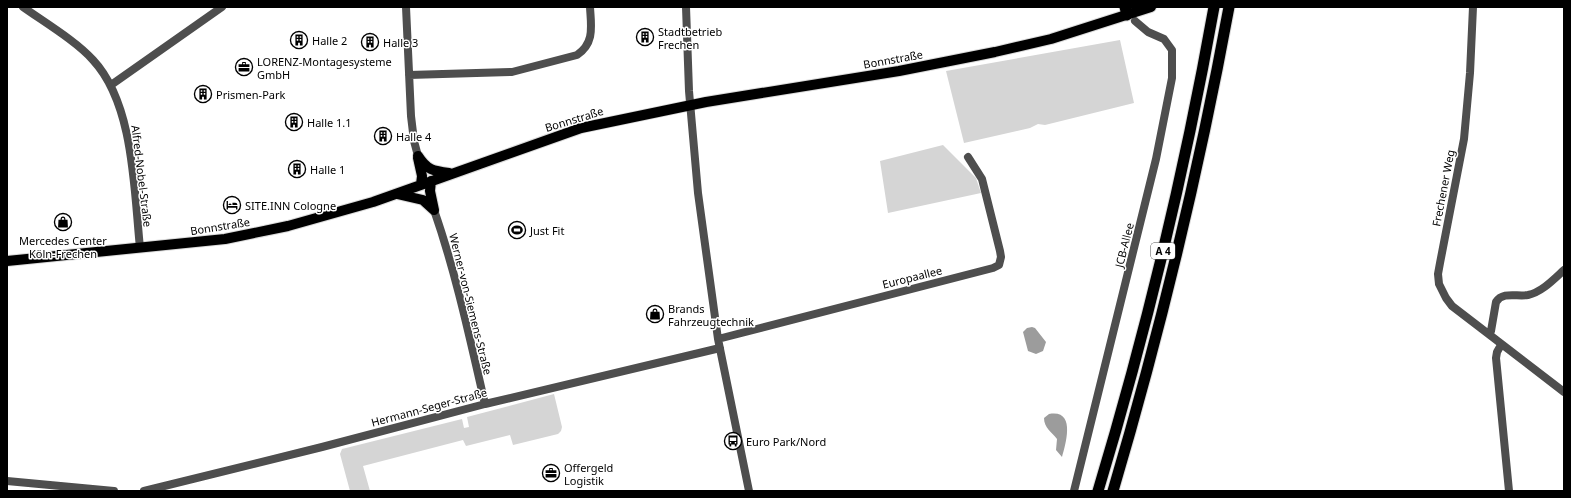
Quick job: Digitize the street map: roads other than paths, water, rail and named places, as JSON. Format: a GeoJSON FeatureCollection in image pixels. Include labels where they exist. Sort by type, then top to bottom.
{"type":"FeatureCollection","features":[{"type":"Feature","properties":{"kind":"highway","name":"A 4"},"geometry":{"type":"LineString","coordinates":[[1098,491],[1134,364],[1164,244],[1189,134],[1214,7]]}},
{"type":"Feature","properties":{"kind":"highway","name":"A 4"},"geometry":{"type":"LineString","coordinates":[[1113,491],[1151,353],[1179,242],[1203,133],[1228,7]]}},
{"type":"Feature","properties":{"kind":"main road","name":"Bonnstraße"},"geometry":{"type":"LineString","coordinates":[[7,261],[225,239],[288,226],[348,210],[581,128],[690,105],[899,71],[995,52],[1051,39],[1151,7]]}},
{"type":"Feature","properties":{"kind":"main road"},"geometry":{"type":"LineString","coordinates":[[418,156],[430,169],[451,174]]}},
{"type":"Feature","properties":{"kind":"main road"},"geometry":{"type":"LineString","coordinates":[[418,156],[422,176],[420,184]]}},
{"type":"Feature","properties":{"kind":"main road"},"geometry":{"type":"LineString","coordinates":[[431,181],[430,191],[434,210]]}},
{"type":"Feature","properties":{"kind":"main road"},"geometry":{"type":"LineString","coordinates":[[395,194],[423,200],[434,210]]}},
{"type":"Feature","properties":{"kind":"street","name":"Alfred-Nobel-Straße"},"geometry":{"type":"LineString","coordinates":[[23,7],[85,52],[99,66],[112,85],[120,106],[128,140],[140,248]]}},
{"type":"Feature","properties":{"kind":"street"},"geometry":{"type":"LineString","coordinates":[[112,85],[222,7]]}},
{"type":"Feature","properties":{"kind":"street"},"geometry":{"type":"LineString","coordinates":[[406,7],[411,116],[414,141],[418,156]]}},
{"type":"Feature","properties":{"kind":"street"},"geometry":{"type":"LineString","coordinates":[[409,75],[512,72],[577,55],[584,50],[589,43],[591,34],[590,7]]}},
{"type":"Feature","properties":{"kind":"street"},"geometry":{"type":"LineString","coordinates":[[686,7],[690,105],[698,193],[718,339],[750,491]]}},
{"type":"Feature","properties":{"kind":"street","name":"Frechener Weg"},"geometry":{"type":"LineString","coordinates":[[1473,7],[1470,73],[1464,139],[1438,274],[1442,291],[1452,306],[1564,392]]}},
{"type":"Feature","properties":{"kind":"street","name":"JCB-Allee"},"geometry":{"type":"LineString","coordinates":[[1074,491],[1156,160],[1172,78],[1172,50],[1164,39],[1148,32],[1129,14]]}},
{"type":"Feature","properties":{"kind":"street","name":"Europaallee"},"geometry":{"type":"LineString","coordinates":[[718,339],[993,268],[999,264],[1002,257],[982,179],[968,157]]}},
{"type":"Feature","properties":{"kind":"street","name":"Werner-von-Siemens-Straße"},"geometry":{"type":"LineString","coordinates":[[434,210],[443,235],[458,292],[485,404]]}},
{"type":"Feature","properties":{"kind":"street"},"geometry":{"type":"LineString","coordinates":[[1489,334],[1491,331],[1498,298],[1502,296],[1527,295],[1534,293],[1543,288],[1564,270]]}},
{"type":"Feature","properties":{"kind":"street"},"geometry":{"type":"LineString","coordinates":[[1501,345],[1497,352],[1496,358],[1510,491]]}},
{"type":"Feature","properties":{"kind":"street","name":"Hermann-Seger-Straße"},"geometry":{"type":"LineString","coordinates":[[144,491],[322,447],[485,404],[720,348]]}},
{"type":"Feature","properties":{"kind":"street"},"geometry":{"type":"LineString","coordinates":[[7,480],[114,491]]}},
{"type":"Feature","properties":{"kind":"place","name":"Stadtbetrieb Frechen"},"geometry":{"type":"Point","coordinates":[645,37]}},
{"type":"Feature","properties":{"kind":"place","name":"Halle 2"},"geometry":{"type":"Point","coordinates":[299,40]}},
{"type":"Feature","properties":{"kind":"place","name":"Halle 3"},"geometry":{"type":"Point","coordinates":[370,42]}},
{"type":"Feature","properties":{"kind":"place","name":"LORENZ-Montagesysteme GmbH"},"geometry":{"type":"Point","coordinates":[244,67]}},
{"type":"Feature","properties":{"kind":"place","name":"Prismen-Park"},"geometry":{"type":"Point","coordinates":[203,94]}},
{"type":"Feature","properties":{"kind":"place","name":"Halle 1.1"},"geometry":{"type":"Point","coordinates":[294,122]}},
{"type":"Feature","properties":{"kind":"place","name":"Halle 4"},"geometry":{"type":"Point","coordinates":[383,136]}},
{"type":"Feature","properties":{"kind":"place","name":"Halle 1"},"geometry":{"type":"Point","coordinates":[297,169]}},
{"type":"Feature","properties":{"kind":"place","name":"SITE.INN Cologne"},"geometry":{"type":"Point","coordinates":[232,205]}},
{"type":"Feature","properties":{"kind":"place","name":"Mercedes Center Köln-Frechen"},"geometry":{"type":"Point","coordinates":[63,222]}},
{"type":"Feature","properties":{"kind":"place","name":"Just Fit"},"geometry":{"type":"Point","coordinates":[517,230]}},
{"type":"Feature","properties":{"kind":"place","name":"Brands Fahrzeugtechnik"},"geometry":{"type":"Point","coordinates":[655,314]}},
{"type":"Feature","properties":{"kind":"place","name":"Euro Park/Nord"},"geometry":{"type":"Point","coordinates":[733,441]}},
{"type":"Feature","properties":{"kind":"place","name":"Offergeld Logistik"},"geometry":{"type":"Point","coordinates":[551,473]}}]}
